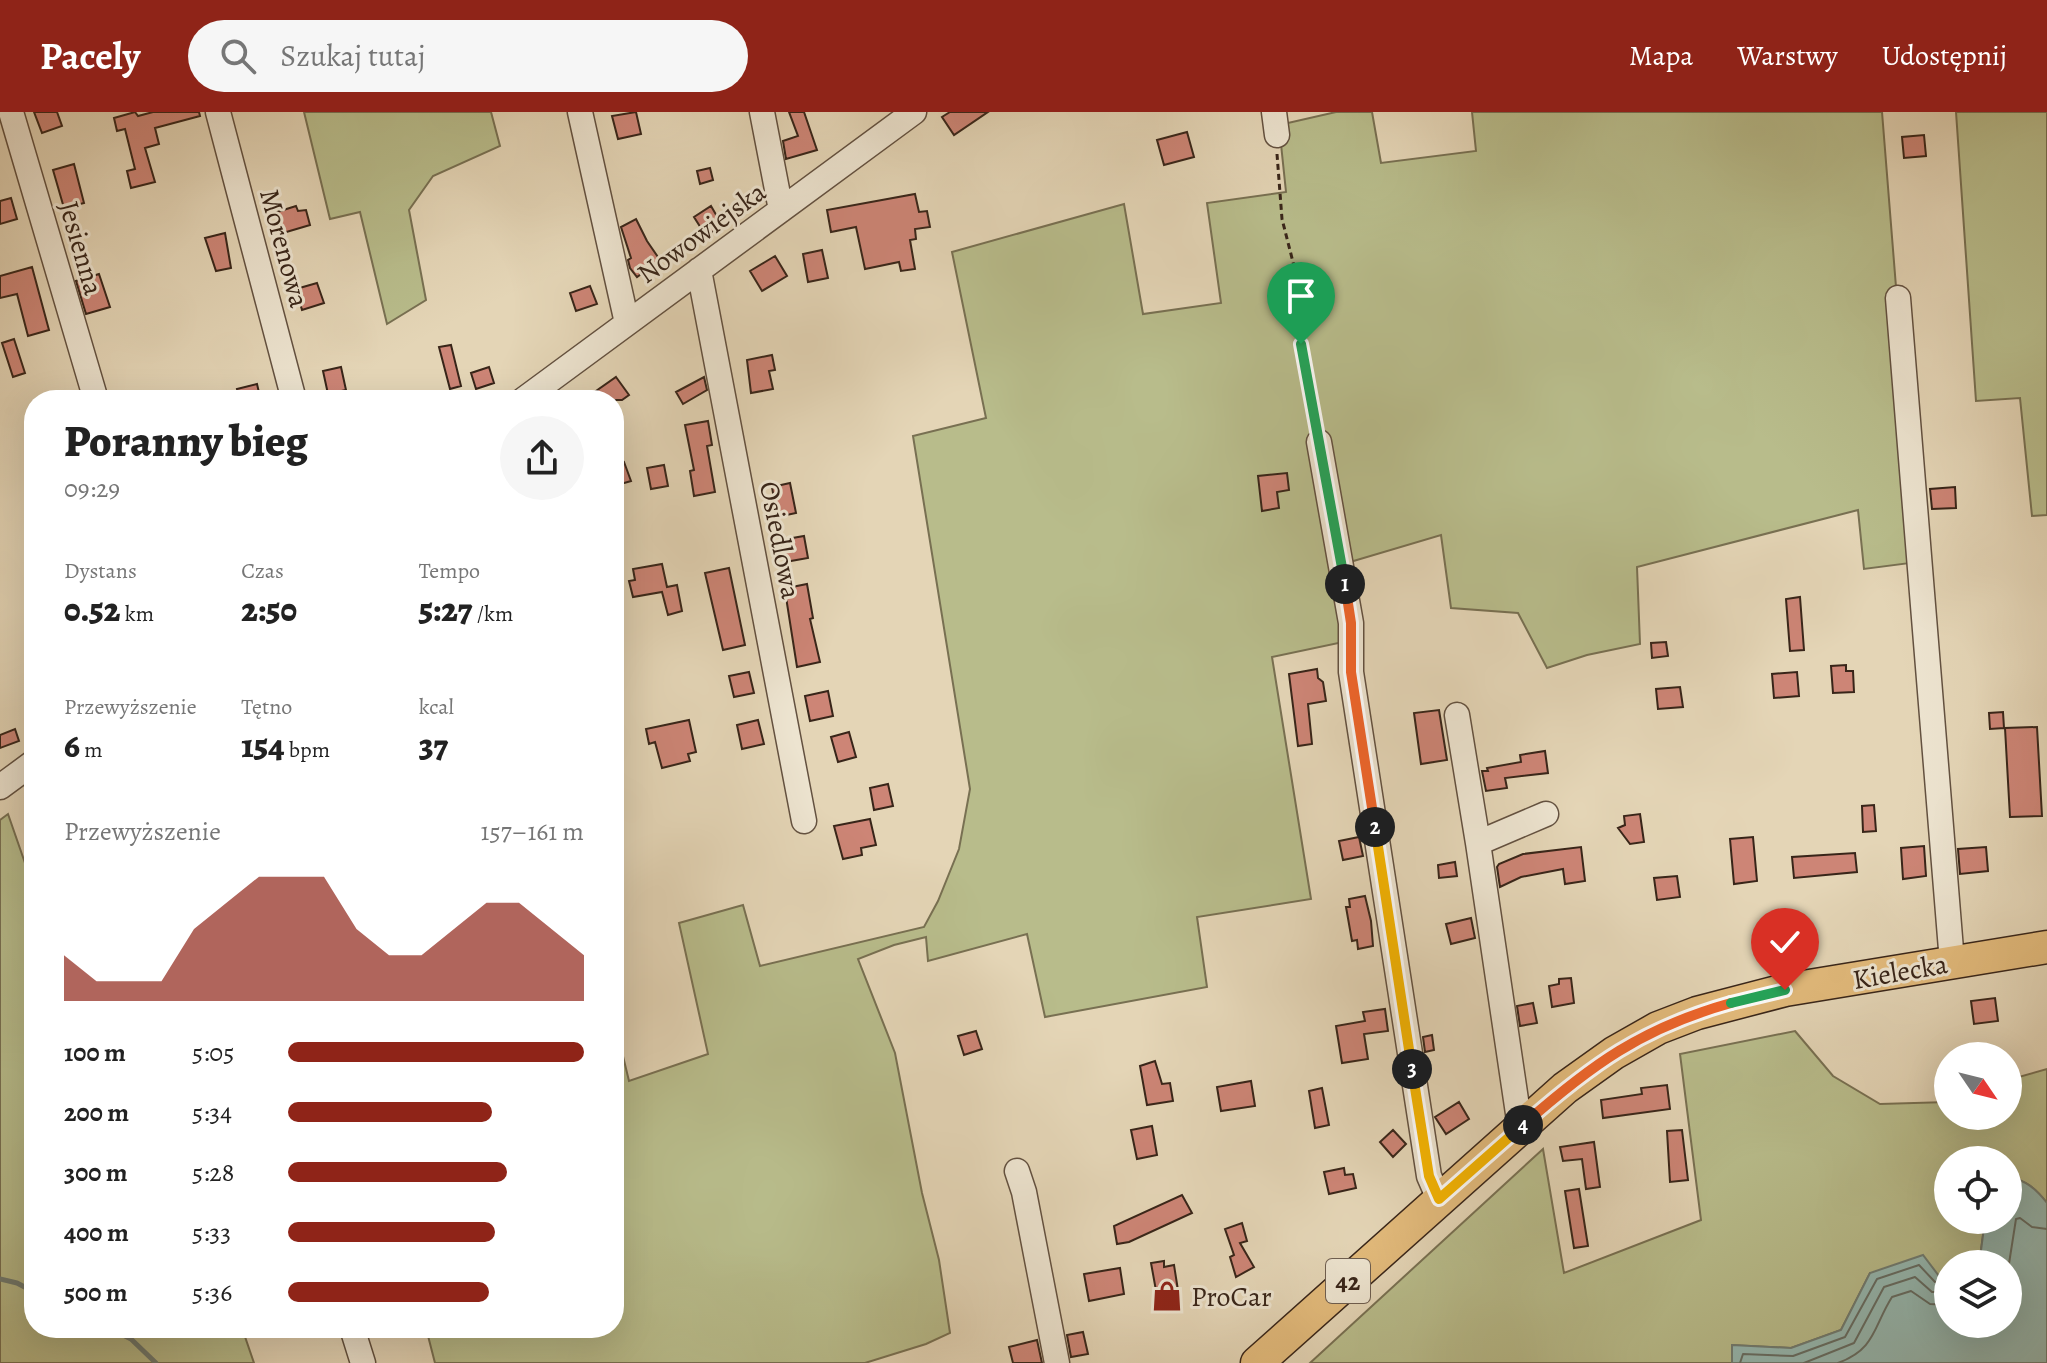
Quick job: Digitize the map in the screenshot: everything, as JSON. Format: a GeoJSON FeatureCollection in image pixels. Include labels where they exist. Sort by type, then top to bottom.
{"type":"FeatureCollection","features":[{"type":"Feature","properties":{"kind":"main road","name":"Kielecka"},"geometry":{"type":"LineString","coordinates":[[1257,1363],[1565,1088],[1614,1053],[1658,1028],[1785,990],[2047,947]]}},
{"type":"Feature","properties":{"kind":"street","name":"Jesienna"},"geometry":{"type":"LineString","coordinates":[[11,112],[93,390]]}},
{"type":"Feature","properties":{"kind":"street","name":"Morenowa"},"geometry":{"type":"LineString","coordinates":[[218,112],[291,390]]}},
{"type":"Feature","properties":{"kind":"street"},"geometry":{"type":"LineString","coordinates":[[580,112],[627,323]]}},
{"type":"Feature","properties":{"kind":"street"},"geometry":{"type":"LineString","coordinates":[[762,112],[781,210]]}},
{"type":"Feature","properties":{"kind":"street","name":"Nowowiejska"},"geometry":{"type":"LineString","coordinates":[[537,390],[914,112]]}},
{"type":"Feature","properties":{"kind":"street","name":"Osiedlowa"},"geometry":{"type":"LineString","coordinates":[[699,270],[804,821]]}},
{"type":"Feature","properties":{"kind":"street"},"geometry":{"type":"LineString","coordinates":[[1898,298],[1952,962]]}},
{"type":"Feature","properties":{"kind":"street"},"geometry":{"type":"LineString","coordinates":[[1319,442],[1351,623],[1351,672],[1426,1161],[1439,1199]]}},
{"type":"Feature","properties":{"kind":"street"},"geometry":{"type":"LineString","coordinates":[[1457,715],[1520,1127]]}},
{"type":"Feature","properties":{"kind":"street"},"geometry":{"type":"LineString","coordinates":[[0,787],[24,769]]}},
{"type":"Feature","properties":{"kind":"street"},"geometry":{"type":"LineString","coordinates":[[1478,843],[1546,814]]}},
{"type":"Feature","properties":{"kind":"street"},"geometry":{"type":"LineString","coordinates":[[1017,1171],[1024,1192],[1057,1363]]}},
{"type":"Feature","properties":{"kind":"street"},"geometry":{"type":"LineString","coordinates":[[355,1338],[363,1363]]}},
{"type":"Feature","properties":{"kind":"path"},"geometry":{"type":"LineString","coordinates":[[1276,124],[1282,219],[1294,266],[1301,344],[1319,442]]}},
{"type":"Feature","properties":{"kind":"green space"},"geometry":{"type":"Polygon","coordinates":[[[304,112],[491,112],[500,146],[433,176],[409,210],[426,300],[387,324],[360,212],[330,219],[304,112]]]}},
{"type":"Feature","properties":{"kind":"green space"},"geometry":{"type":"Polygon","coordinates":[[[1336,112],[1372,112],[1381,163],[1476,151],[1472,112],[1882,112],[1918,562],[1864,569],[1858,510],[1637,567],[1640,644],[1587,655],[1547,668],[1518,613],[1451,608],[1441,535],[1340,565],[1348,641],[1272,657],[1311,899],[1197,917],[1207,987],[1045,1017],[1027,934],[928,961],[926,937],[858,959],[895,1053],[922,1193],[939,1260],[950,1333],[865,1363],[435,1363],[429,1338],[624,1338],[624,1060],[629,1081],[708,1054],[679,923],[743,905],[760,966],[924,927],[938,901],[959,849],[970,789],[913,436],[986,418],[952,252],[1124,204],[1143,314],[1221,303],[1207,203],[1286,192],[1279,125],[1336,112]]]}},
{"type":"Feature","properties":{"kind":"green space"},"geometry":{"type":"Polygon","coordinates":[[[1956,112],[2047,112],[2047,515],[2032,516],[2020,398],[1976,401],[1956,112]]]}},
{"type":"Feature","properties":{"kind":"green space"},"geometry":{"type":"Polygon","coordinates":[[[8,814],[24,860],[24,1338],[245,1338],[254,1363],[0,1363],[0,820],[8,814]]]}},
{"type":"Feature","properties":{"kind":"green space"},"geometry":{"type":"Polygon","coordinates":[[[1795,1031],[1833,1076],[1880,1104],[1934,1102],[1934,1130],[2022,1130],[2022,1076],[2047,1069],[2047,1203],[2022,1181],[2022,1146],[1934,1146],[1934,1234],[1983,1234],[1981,1250],[1934,1250],[1934,1276],[1870,1273],[1841,1330],[1791,1348],[1732,1345],[1732,1363],[1310,1363],[1543,1149],[1564,1273],[1701,1220],[1680,1054],[1795,1031]]]}},
{"type":"Feature","properties":{"kind":"water"},"geometry":{"type":"Polygon","coordinates":[[[2022,1181],[2039,1193],[2047,1203],[2047,1363],[1732,1363],[1732,1345],[1791,1348],[1841,1330],[1870,1273],[1923,1255],[1934,1269],[1934,1338],[2022,1338],[2022,1250],[1981,1250],[1983,1234],[2022,1234],[2022,1181]]]}},
{"type":"Feature","properties":{"kind":"building"},"geometry":{"type":"Polygon","coordinates":[[[34,112],[57,112],[62,126],[42,133],[34,112]]]}},
{"type":"Feature","properties":{"kind":"building"},"geometry":{"type":"Polygon","coordinates":[[[135,112],[138,116],[153,112],[199,112],[200,116],[155,128],[159,144],[145,148],[155,182],[131,188],[127,171],[135,169],[125,129],[117,131],[114,118],[135,112]]]}},
{"type":"Feature","properties":{"kind":"building"},"geometry":{"type":"Polygon","coordinates":[[[636,112],[641,134],[618,139],[612,116],[636,112]]]}},
{"type":"Feature","properties":{"kind":"building"},"geometry":{"type":"Polygon","coordinates":[[[789,112],[804,112],[817,150],[786,159],[783,141],[798,136],[789,112]]]}},
{"type":"Feature","properties":{"kind":"building"},"geometry":{"type":"Polygon","coordinates":[[[950,112],[988,112],[954,135],[942,117],[950,112]]]}},
{"type":"Feature","properties":{"kind":"building"},"geometry":{"type":"Polygon","coordinates":[[[1187,132],[1194,157],[1164,165],[1157,140],[1187,132]]]}},
{"type":"Feature","properties":{"kind":"building"},"geometry":{"type":"Polygon","coordinates":[[[1924,135],[1926,156],[1904,158],[1902,137],[1924,135]]]}},
{"type":"Feature","properties":{"kind":"building"},"geometry":{"type":"Polygon","coordinates":[[[74,164],[84,203],[64,208],[53,170],[74,164]]]}},
{"type":"Feature","properties":{"kind":"building"},"geometry":{"type":"Polygon","coordinates":[[[710,168],[713,180],[700,184],[697,171],[710,168]]]}},
{"type":"Feature","properties":{"kind":"building"},"geometry":{"type":"Polygon","coordinates":[[[915,194],[919,212],[927,211],[930,227],[915,229],[916,239],[910,240],[915,269],[901,271],[899,262],[865,269],[856,227],[831,232],[827,210],[915,194]]]}},
{"type":"Feature","properties":{"kind":"building"},"geometry":{"type":"Polygon","coordinates":[[[11,198],[17,219],[0,224],[0,201],[11,198]]]}},
{"type":"Feature","properties":{"kind":"building"},"geometry":{"type":"Polygon","coordinates":[[[296,206],[298,211],[306,210],[310,225],[283,233],[277,212],[296,206]]]}},
{"type":"Feature","properties":{"kind":"building"},"geometry":{"type":"Polygon","coordinates":[[[711,206],[722,225],[706,236],[694,217],[711,206]]]}},
{"type":"Feature","properties":{"kind":"building"},"geometry":{"type":"Polygon","coordinates":[[[636,219],[660,260],[637,277],[630,268],[628,260],[631,258],[621,227],[636,219]]]}},
{"type":"Feature","properties":{"kind":"building"},"geometry":{"type":"Polygon","coordinates":[[[225,233],[231,268],[216,271],[205,238],[225,233]]]}},
{"type":"Feature","properties":{"kind":"building"},"geometry":{"type":"Polygon","coordinates":[[[822,250],[828,278],[808,282],[803,254],[822,250]]]}},
{"type":"Feature","properties":{"kind":"building"},"geometry":{"type":"Polygon","coordinates":[[[775,256],[787,276],[762,291],[750,271],[775,256]]]}},
{"type":"Feature","properties":{"kind":"building"},"geometry":{"type":"Polygon","coordinates":[[[32,267],[49,330],[28,336],[17,294],[0,298],[0,276],[32,267]]]}},
{"type":"Feature","properties":{"kind":"building"},"geometry":{"type":"Polygon","coordinates":[[[99,274],[110,307],[86,314],[76,281],[99,274]]]}},
{"type":"Feature","properties":{"kind":"building"},"geometry":{"type":"Polygon","coordinates":[[[317,283],[324,303],[302,310],[296,289],[317,283]]]}},
{"type":"Feature","properties":{"kind":"building"},"geometry":{"type":"Polygon","coordinates":[[[590,286],[597,304],[576,311],[570,293],[590,286]]]}},
{"type":"Feature","properties":{"kind":"building"},"geometry":{"type":"Polygon","coordinates":[[[14,339],[25,373],[13,377],[2,343],[14,339]]]}},
{"type":"Feature","properties":{"kind":"building"},"geometry":{"type":"Polygon","coordinates":[[[451,345],[461,386],[450,389],[439,347],[451,345]]]}},
{"type":"Feature","properties":{"kind":"building"},"geometry":{"type":"Polygon","coordinates":[[[772,355],[775,370],[769,371],[773,389],[751,393],[747,360],[772,355]]]}},
{"type":"Feature","properties":{"kind":"building"},"geometry":{"type":"Polygon","coordinates":[[[341,367],[346,390],[327,390],[323,371],[341,367]]]}},
{"type":"Feature","properties":{"kind":"building"},"geometry":{"type":"Polygon","coordinates":[[[489,367],[494,383],[476,389],[471,373],[489,367]]]}},
{"type":"Feature","properties":{"kind":"building"},"geometry":{"type":"Polygon","coordinates":[[[616,377],[629,395],[624,399],[624,390],[597,390],[616,377]]]}},
{"type":"Feature","properties":{"kind":"building"},"geometry":{"type":"Polygon","coordinates":[[[704,377],[707,390],[683,404],[676,392],[704,377]]]}},
{"type":"Feature","properties":{"kind":"building"},"geometry":{"type":"Polygon","coordinates":[[[257,384],[258,390],[237,390],[257,384]]]}},
{"type":"Feature","properties":{"kind":"building"},"geometry":{"type":"Polygon","coordinates":[[[708,421],[712,445],[707,446],[715,492],[694,496],[690,471],[694,470],[685,425],[708,421]]]}},
{"type":"Feature","properties":{"kind":"building"},"geometry":{"type":"Polygon","coordinates":[[[624,462],[631,481],[624,483],[624,462]]]}},
{"type":"Feature","properties":{"kind":"building"},"geometry":{"type":"Polygon","coordinates":[[[664,465],[668,486],[651,489],[647,468],[664,465]]]}},
{"type":"Feature","properties":{"kind":"building"},"geometry":{"type":"Polygon","coordinates":[[[1287,473],[1289,490],[1277,492],[1279,508],[1262,511],[1258,476],[1287,473]]]}},
{"type":"Feature","properties":{"kind":"building"},"geometry":{"type":"Polygon","coordinates":[[[790,483],[796,513],[777,517],[772,487],[790,483]]]}},
{"type":"Feature","properties":{"kind":"building"},"geometry":{"type":"Polygon","coordinates":[[[1955,487],[1956,508],[1932,509],[1930,489],[1955,487]]]}},
{"type":"Feature","properties":{"kind":"building"},"geometry":{"type":"Polygon","coordinates":[[[804,536],[808,558],[785,562],[781,540],[804,536]]]}},
{"type":"Feature","properties":{"kind":"building"},"geometry":{"type":"Polygon","coordinates":[[[662,564],[667,587],[677,585],[682,611],[668,615],[662,592],[633,597],[629,581],[635,580],[633,569],[662,564]]]}},
{"type":"Feature","properties":{"kind":"building"},"geometry":{"type":"Polygon","coordinates":[[[729,568],[745,645],[723,650],[705,573],[729,568]]]}},
{"type":"Feature","properties":{"kind":"building"},"geometry":{"type":"Polygon","coordinates":[[[807,584],[813,618],[810,619],[820,662],[797,667],[786,597],[791,596],[789,590],[792,587],[807,584]]]}},
{"type":"Feature","properties":{"kind":"building"},"geometry":{"type":"Polygon","coordinates":[[[1800,597],[1804,650],[1790,651],[1786,599],[1800,597]]]}},
{"type":"Feature","properties":{"kind":"building"},"geometry":{"type":"Polygon","coordinates":[[[1666,642],[1668,656],[1652,658],[1651,643],[1666,642]]]}},
{"type":"Feature","properties":{"kind":"building"},"geometry":{"type":"Polygon","coordinates":[[[1846,665],[1846,671],[1853,671],[1854,692],[1833,693],[1831,666],[1846,665]]]}},
{"type":"Feature","properties":{"kind":"building"},"geometry":{"type":"Polygon","coordinates":[[[1317,669],[1326,701],[1308,704],[1312,744],[1298,746],[1289,674],[1317,669]]]}},
{"type":"Feature","properties":{"kind":"building"},"geometry":{"type":"Polygon","coordinates":[[[749,672],[754,693],[734,697],[729,676],[749,672]]]}},
{"type":"Feature","properties":{"kind":"building"},"geometry":{"type":"Polygon","coordinates":[[[1797,672],[1799,696],[1774,698],[1772,674],[1797,672]]]}},
{"type":"Feature","properties":{"kind":"building"},"geometry":{"type":"Polygon","coordinates":[[[1680,687],[1683,707],[1658,709],[1656,689],[1680,687]]]}},
{"type":"Feature","properties":{"kind":"building"},"geometry":{"type":"Polygon","coordinates":[[[828,691],[833,716],[810,721],[805,696],[828,691]]]}},
{"type":"Feature","properties":{"kind":"building"},"geometry":{"type":"Polygon","coordinates":[[[1439,710],[1447,760],[1421,764],[1414,713],[1439,710]]]}},
{"type":"Feature","properties":{"kind":"building"},"geometry":{"type":"Polygon","coordinates":[[[2003,712],[2004,728],[1990,729],[1989,713],[2003,712]]]}},
{"type":"Feature","properties":{"kind":"building"},"geometry":{"type":"Polygon","coordinates":[[[689,720],[696,752],[688,754],[690,761],[662,768],[655,742],[649,744],[646,729],[689,720]]]}},
{"type":"Feature","properties":{"kind":"building"},"geometry":{"type":"Polygon","coordinates":[[[758,720],[764,744],[742,749],[737,725],[758,720]]]}},
{"type":"Feature","properties":{"kind":"building"},"geometry":{"type":"Polygon","coordinates":[[[2037,727],[2042,816],[2010,817],[2005,728],[2037,727]]]}},
{"type":"Feature","properties":{"kind":"building"},"geometry":{"type":"Polygon","coordinates":[[[15,729],[19,741],[0,748],[0,735],[15,729]]]}},
{"type":"Feature","properties":{"kind":"building"},"geometry":{"type":"Polygon","coordinates":[[[849,732],[856,757],[838,762],[831,737],[849,732]]]}},
{"type":"Feature","properties":{"kind":"building"},"geometry":{"type":"Polygon","coordinates":[[[1545,751],[1548,773],[1505,778],[1507,788],[1486,791],[1482,771],[1521,762],[1520,755],[1545,751]]]}},
{"type":"Feature","properties":{"kind":"building"},"geometry":{"type":"Polygon","coordinates":[[[888,784],[893,806],[874,810],[870,788],[888,784]]]}},
{"type":"Feature","properties":{"kind":"building"},"geometry":{"type":"Polygon","coordinates":[[[1874,805],[1876,831],[1863,832],[1862,806],[1874,805]]]}},
{"type":"Feature","properties":{"kind":"building"},"geometry":{"type":"Polygon","coordinates":[[[1640,814],[1644,842],[1630,844],[1618,828],[1625,825],[1624,816],[1640,814]]]}},
{"type":"Feature","properties":{"kind":"building"},"geometry":{"type":"Polygon","coordinates":[[[870,819],[876,845],[861,848],[862,855],[843,859],[834,826],[870,819]]]}},
{"type":"Feature","properties":{"kind":"building"},"geometry":{"type":"Polygon","coordinates":[[[1359,837],[1363,856],[1343,860],[1339,841],[1359,837]]]}},
{"type":"Feature","properties":{"kind":"building"},"geometry":{"type":"Polygon","coordinates":[[[1753,837],[1757,881],[1734,884],[1730,839],[1753,837]]]}},
{"type":"Feature","properties":{"kind":"building"},"geometry":{"type":"Polygon","coordinates":[[[1924,846],[1926,876],[1903,879],[1901,848],[1924,846]]]}},
{"type":"Feature","properties":{"kind":"building"},"geometry":{"type":"Polygon","coordinates":[[[1581,847],[1585,881],[1565,884],[1563,869],[1521,877],[1500,887],[1499,864],[1523,854],[1581,847]]]}},
{"type":"Feature","properties":{"kind":"building"},"geometry":{"type":"Polygon","coordinates":[[[1986,847],[1988,871],[1960,874],[1958,849],[1986,847]]]}},
{"type":"Feature","properties":{"kind":"building"},"geometry":{"type":"Polygon","coordinates":[[[1855,853],[1857,872],[1794,878],[1792,857],[1855,853]]]}},
{"type":"Feature","properties":{"kind":"building"},"geometry":{"type":"Polygon","coordinates":[[[1455,862],[1457,876],[1439,878],[1438,865],[1455,862]]]}},
{"type":"Feature","properties":{"kind":"building"},"geometry":{"type":"Polygon","coordinates":[[[1677,876],[1680,897],[1657,900],[1654,878],[1677,876]]]}},
{"type":"Feature","properties":{"kind":"building"},"geometry":{"type":"Polygon","coordinates":[[[1365,896],[1373,946],[1358,949],[1357,940],[1352,941],[1346,907],[1350,907],[1349,899],[1365,896]]]}},
{"type":"Feature","properties":{"kind":"building"},"geometry":{"type":"Polygon","coordinates":[[[1471,918],[1475,938],[1451,944],[1446,924],[1471,918]]]}},
{"type":"Feature","properties":{"kind":"building"},"geometry":{"type":"Polygon","coordinates":[[[1571,978],[1574,1003],[1552,1007],[1549,986],[1559,984],[1559,979],[1571,978]]]}},
{"type":"Feature","properties":{"kind":"building"},"geometry":{"type":"Polygon","coordinates":[[[1995,998],[1998,1021],[1974,1024],[1971,1001],[1995,998]]]}},
{"type":"Feature","properties":{"kind":"building"},"geometry":{"type":"Polygon","coordinates":[[[1533,1003],[1537,1023],[1520,1026],[1517,1006],[1533,1003]]]}},
{"type":"Feature","properties":{"kind":"building"},"geometry":{"type":"Polygon","coordinates":[[[1385,1009],[1388,1031],[1364,1034],[1368,1059],[1342,1063],[1336,1026],[1365,1021],[1363,1012],[1385,1009]]]}},
{"type":"Feature","properties":{"kind":"building"},"geometry":{"type":"Polygon","coordinates":[[[976,1031],[982,1049],[964,1055],[958,1036],[976,1031]]]}},
{"type":"Feature","properties":{"kind":"building"},"geometry":{"type":"Polygon","coordinates":[[[1432,1035],[1434,1050],[1425,1052],[1423,1037],[1432,1035]]]}},
{"type":"Feature","properties":{"kind":"building"},"geometry":{"type":"Polygon","coordinates":[[[1155,1061],[1162,1084],[1170,1083],[1173,1101],[1147,1105],[1140,1066],[1155,1061]]]}},
{"type":"Feature","properties":{"kind":"building"},"geometry":{"type":"Polygon","coordinates":[[[1251,1081],[1255,1106],[1221,1111],[1217,1087],[1251,1081]]]}},
{"type":"Feature","properties":{"kind":"building"},"geometry":{"type":"Polygon","coordinates":[[[1667,1085],[1670,1109],[1603,1118],[1601,1100],[1642,1094],[1641,1088],[1667,1085]]]}},
{"type":"Feature","properties":{"kind":"building"},"geometry":{"type":"Polygon","coordinates":[[[1322,1088],[1329,1125],[1315,1128],[1309,1091],[1322,1088]]]}},
{"type":"Feature","properties":{"kind":"building"},"geometry":{"type":"Polygon","coordinates":[[[1459,1102],[1469,1119],[1446,1134],[1435,1117],[1459,1102]]]}},
{"type":"Feature","properties":{"kind":"building"},"geometry":{"type":"Polygon","coordinates":[[[1152,1126],[1157,1155],[1137,1159],[1131,1130],[1152,1126]]]}},
{"type":"Feature","properties":{"kind":"building"},"geometry":{"type":"Polygon","coordinates":[[[1393,1130],[1406,1144],[1393,1157],[1380,1142],[1393,1130]]]}},
{"type":"Feature","properties":{"kind":"building"},"geometry":{"type":"Polygon","coordinates":[[[1682,1130],[1688,1180],[1670,1182],[1667,1131],[1682,1130]]]}},
{"type":"Feature","properties":{"kind":"building"},"geometry":{"type":"Polygon","coordinates":[[[1594,1142],[1600,1187],[1586,1189],[1582,1159],[1563,1161],[1560,1147],[1594,1142]]]}},
{"type":"Feature","properties":{"kind":"building"},"geometry":{"type":"Polygon","coordinates":[[[1344,1168],[1345,1175],[1353,1174],[1356,1188],[1329,1194],[1324,1172],[1344,1168]]]}},
{"type":"Feature","properties":{"kind":"building"},"geometry":{"type":"Polygon","coordinates":[[[1579,1189],[1588,1246],[1574,1248],[1565,1191],[1579,1189]]]}},
{"type":"Feature","properties":{"kind":"building"},"geometry":{"type":"Polygon","coordinates":[[[1182,1195],[1192,1213],[1129,1242],[1117,1244],[1114,1226],[1182,1195]]]}},
{"type":"Feature","properties":{"kind":"building"},"geometry":{"type":"Polygon","coordinates":[[[1242,1223],[1247,1241],[1240,1243],[1254,1267],[1236,1277],[1230,1257],[1234,1255],[1225,1229],[1242,1223]]]}},
{"type":"Feature","properties":{"kind":"building"},"geometry":{"type":"Polygon","coordinates":[[[1164,1261],[1164,1267],[1174,1265],[1180,1303],[1159,1307],[1151,1263],[1164,1261]]]}},
{"type":"Feature","properties":{"kind":"building"},"geometry":{"type":"Polygon","coordinates":[[[1120,1268],[1124,1294],[1089,1301],[1084,1274],[1120,1268]]]}},
{"type":"Feature","properties":{"kind":"building"},"geometry":{"type":"Polygon","coordinates":[[[1083,1332],[1088,1354],[1071,1357],[1067,1335],[1083,1332]]]}},
{"type":"Feature","properties":{"kind":"building"},"geometry":{"type":"Polygon","coordinates":[[[1037,1340],[1042,1363],[1013,1363],[1009,1347],[1037,1340]]]}},
{"type":"Feature","properties":{"kind":"waterway"},"geometry":{"type":"LineString","coordinates":[[0,1279],[24,1287]]}},
{"type":"Feature","properties":{"kind":"waterway"},"geometry":{"type":"LineString","coordinates":[[129,1338],[156,1363]]}},
{"type":"Feature","properties":{"kind":"place","name":"ProCar"},"geometry":{"type":"Point","coordinates":[1167,1296]}},
{"type":"Feature","properties":{"kind":"route"},"geometry":{"type":"LineString","coordinates":[[1301,344],[1351,623],[1351,672],[1429,1176],[1439,1199],[1565,1088],[1614,1053],[1658,1028],[1697,1013],[1785,990]]}}]}
